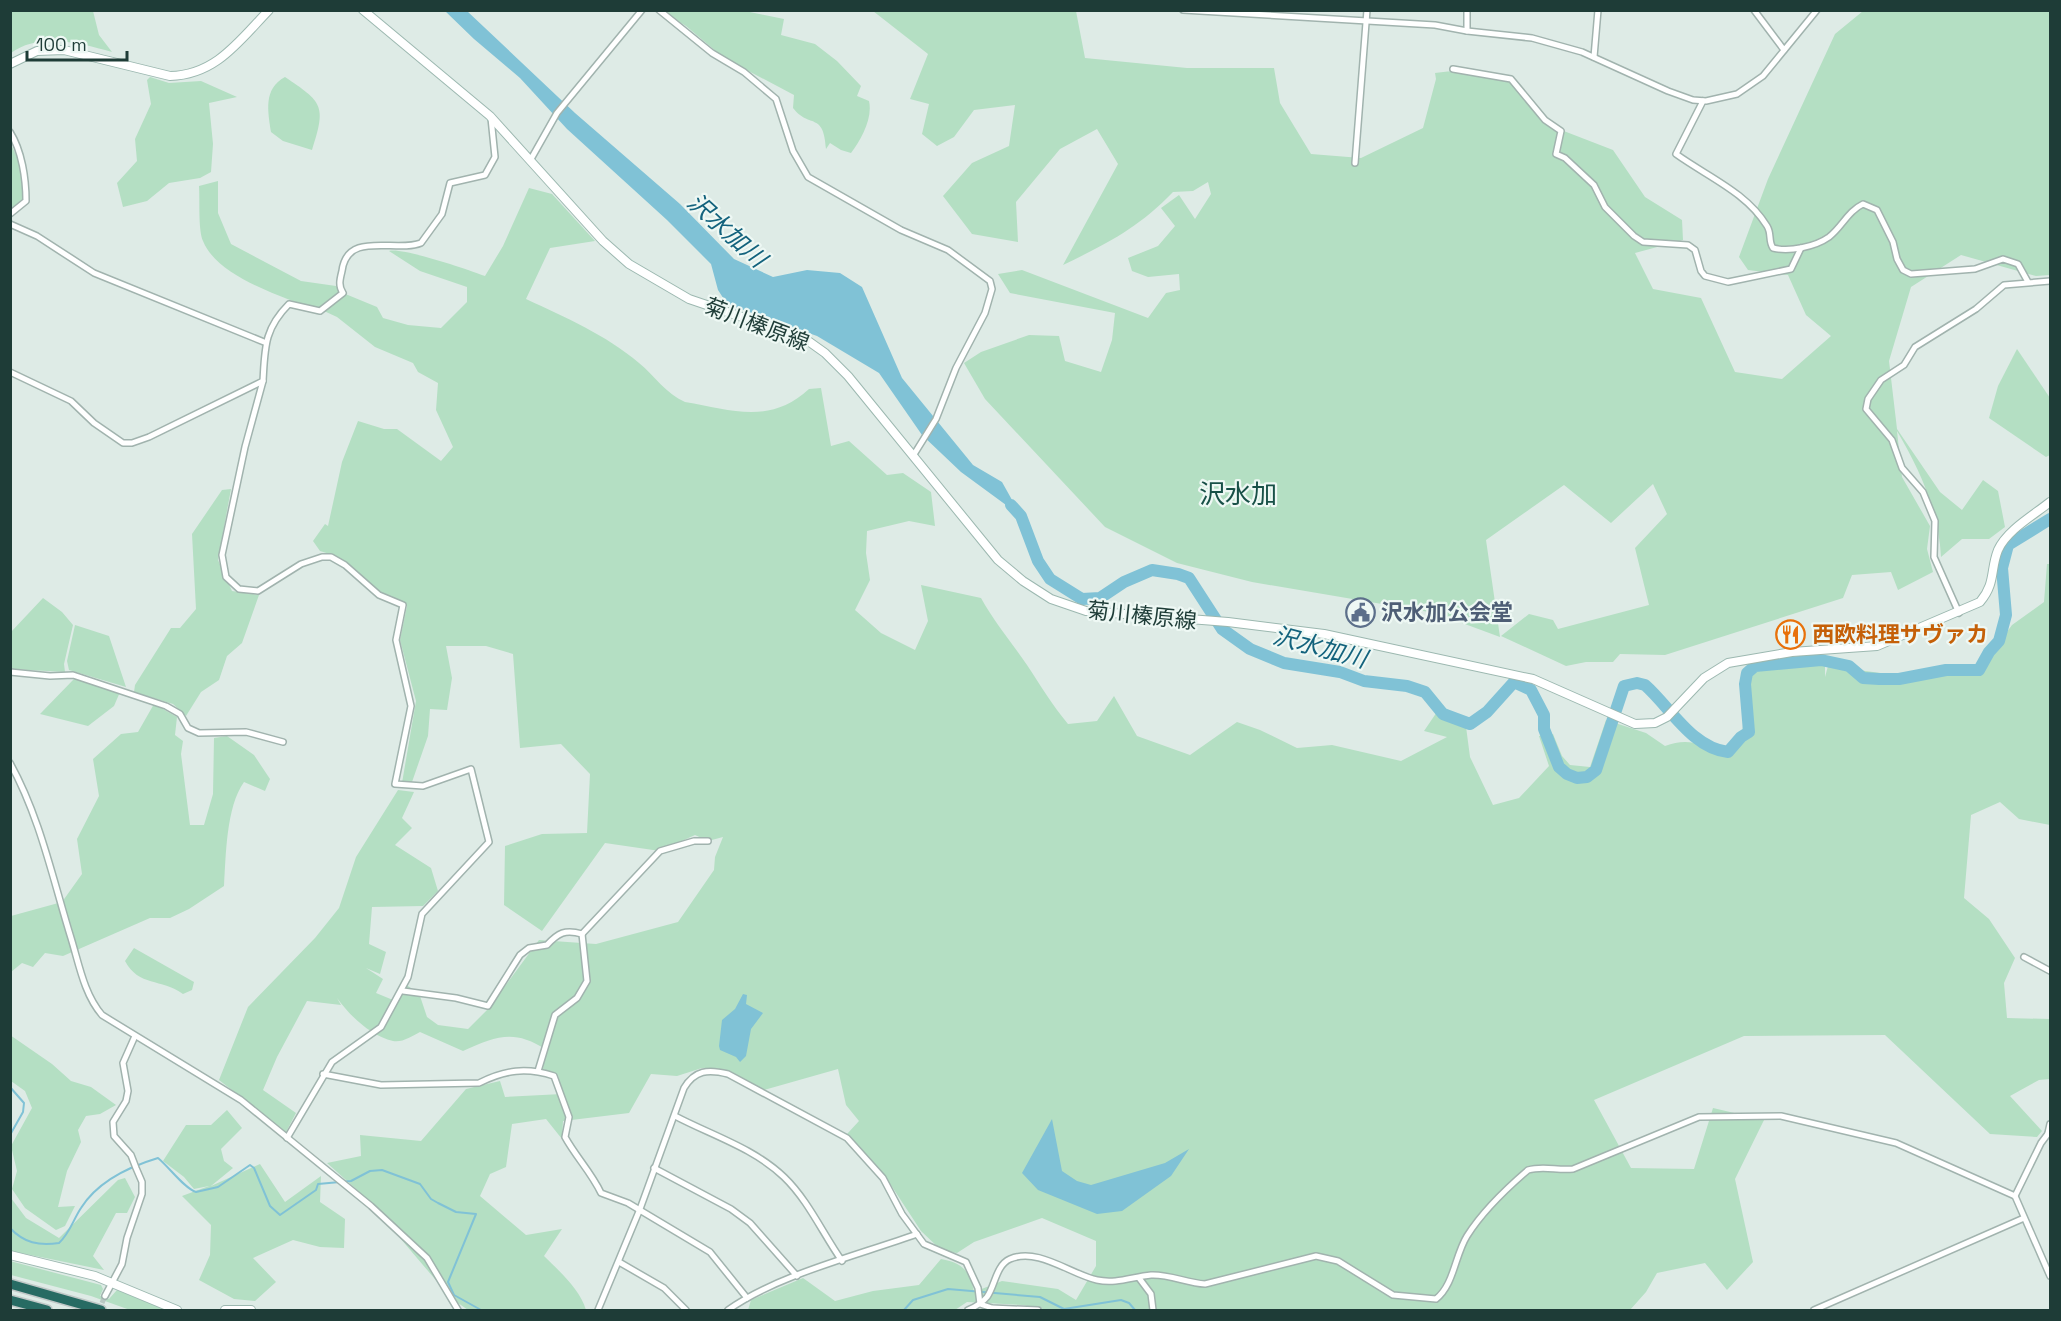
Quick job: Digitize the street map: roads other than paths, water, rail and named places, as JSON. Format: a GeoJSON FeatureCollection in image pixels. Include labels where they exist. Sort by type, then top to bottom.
{"type":"FeatureCollection","features":[{"type":"Feature","properties":{"kind":"highway"},"geometry":{"type":"LineString","coordinates":[[10,1284],[101,1311]]}},
{"type":"Feature","properties":{"kind":"highway"},"geometry":{"type":"LineString","coordinates":[[10,1300],[47,1311]]}},
{"type":"Feature","properties":{"kind":"main road"},"geometry":{"type":"LineString","coordinates":[[10,64],[37,51],[64,50],[170,76],[188,75],[206,69],[219,60],[269,10]]}},
{"type":"Feature","properties":{"kind":"main road","name":"菊川榛原線"},"geometry":{"type":"LineString","coordinates":[[363,10],[490,116],[603,241],[628,264],[689,299],[779,328],[804,338],[825,353],[848,376],[998,560],[1023,581],[1051,599],[1103,614],[1228,622],[1306,631],[1512,674],[1548,684],[1622,718],[1645,724],[1655,723],[1667,717],[1704,678],[1728,663],[1792,652],[1877,646],[1959,613],[1980,602],[1989,592],[1998,550],[2005,540],[2050,502]]}},
{"type":"Feature","properties":{"kind":"main road"},"geometry":{"type":"LineString","coordinates":[[10,1255],[114,1282],[177,1311]]}},
{"type":"Feature","properties":{"kind":"main road"},"geometry":{"type":"LineString","coordinates":[[225,1311],[251,1311]]}},
{"type":"Feature","properties":{"kind":"street"},"geometry":{"type":"LineString","coordinates":[[531,159],[565,102],[642,10]]}},
{"type":"Feature","properties":{"kind":"street"},"geometry":{"type":"LineString","coordinates":[[659,10],[712,53],[744,72],[776,99],[793,151],[808,177],[902,230],[948,250],[990,281],[992,289],[985,313],[956,369],[936,420],[913,455]]}},
{"type":"Feature","properties":{"kind":"street"},"geometry":{"type":"LineString","coordinates":[[1183,10],[1435,25],[1532,38],[1594,57],[1668,91],[1703,101],[1737,94],[1750,87],[1771,68],[1816,10]]}},
{"type":"Feature","properties":{"kind":"street"},"geometry":{"type":"LineString","coordinates":[[1355,163],[1367,10]]}},
{"type":"Feature","properties":{"kind":"street"},"geometry":{"type":"LineString","coordinates":[[1467,10],[1467,31]]}},
{"type":"Feature","properties":{"kind":"street"},"geometry":{"type":"LineString","coordinates":[[1594,57],[1598,10]]}},
{"type":"Feature","properties":{"kind":"street"},"geometry":{"type":"LineString","coordinates":[[1754,10],[1784,50]]}},
{"type":"Feature","properties":{"kind":"street"},"geometry":{"type":"LineString","coordinates":[[1453,69],[1511,79],[1545,120],[1561,131],[1556,154],[1565,158],[1594,185],[1605,207],[1615,219],[1643,242],[1688,245],[1695,250],[1701,272],[1705,276],[1728,282],[1791,269],[1801,248]]}},
{"type":"Feature","properties":{"kind":"street"},"geometry":{"type":"LineString","coordinates":[[1703,101],[1676,154],[1747,201],[1768,227],[1769,243],[1773,248],[1801,248],[1829,237],[1855,208],[1863,204],[1877,210],[1903,270],[1911,274],[1975,269],[2003,259],[2018,264],[2028,282]]}},
{"type":"Feature","properties":{"kind":"street"},"geometry":{"type":"LineString","coordinates":[[287,1138],[332,1062],[381,1028],[404,991],[422,914],[489,842],[471,769],[423,786],[395,784],[411,706],[396,640],[403,604],[379,595],[345,565],[331,557],[322,557],[301,564],[258,591],[239,589],[226,577],[222,555],[245,447],[263,381],[264,342],[275,319],[289,304],[320,311],[343,293],[339,288],[342,265],[353,250],[367,245],[399,247],[421,243],[442,214],[450,183],[485,175],[495,157],[490,116]]}},
{"type":"Feature","properties":{"kind":"street"},"geometry":{"type":"LineString","coordinates":[[10,132],[21,158],[26,201],[10,214]]}},
{"type":"Feature","properties":{"kind":"street"},"geometry":{"type":"LineString","coordinates":[[10,224],[37,236],[94,273],[264,342]]}},
{"type":"Feature","properties":{"kind":"street"},"geometry":{"type":"LineString","coordinates":[[1959,613],[1934,557],[1935,521],[1923,492],[1902,468],[1892,440],[1866,409],[1868,399],[1881,380],[1904,365],[1915,347],[1976,309],[2004,285],[2050,281]]}},
{"type":"Feature","properties":{"kind":"street"},"geometry":{"type":"LineString","coordinates":[[10,372],[71,401],[94,423],[123,443],[132,443],[149,437],[263,381]]}},
{"type":"Feature","properties":{"kind":"street"},"geometry":{"type":"LineString","coordinates":[[10,672],[83,677],[166,706],[180,714],[188,728],[199,733],[246,732],[283,742]]}},
{"type":"Feature","properties":{"kind":"street"},"geometry":{"type":"LineString","coordinates":[[10,763],[41,835],[91,1001],[102,1015],[241,1100],[371,1206],[420,1251],[436,1271],[458,1311]]}},
{"type":"Feature","properties":{"kind":"street"},"geometry":{"type":"LineString","coordinates":[[538,1071],[555,1015],[577,998],[587,981],[582,934],[660,851],[694,841],[708,841]]}},
{"type":"Feature","properties":{"kind":"street"},"geometry":{"type":"LineString","coordinates":[[404,991],[456,998],[488,1006],[520,955],[529,948],[547,945],[554,935],[566,932],[582,934]]}},
{"type":"Feature","properties":{"kind":"street"},"geometry":{"type":"LineString","coordinates":[[2024,957],[2050,971]]}},
{"type":"Feature","properties":{"kind":"street"},"geometry":{"type":"LineString","coordinates":[[105,1296],[114,1282],[142,1194],[142,1182],[131,1155],[114,1136],[112,1122],[126,1101],[128,1091],[123,1063],[135,1036]]}},
{"type":"Feature","properties":{"kind":"street"},"geometry":{"type":"LineString","coordinates":[[323,1074],[381,1086],[478,1083],[525,1069],[538,1071],[556,1079],[569,1117],[565,1137],[577,1157],[586,1166],[601,1193],[640,1209],[710,1252],[747,1298]]}},
{"type":"Feature","properties":{"kind":"street"},"geometry":{"type":"LineString","coordinates":[[599,1310],[640,1209],[684,1088],[696,1073],[706,1070],[728,1074],[847,1138],[883,1178],[917,1234],[930,1248],[956,1256],[966,1262],[978,1288],[980,1304]]}},
{"type":"Feature","properties":{"kind":"street"},"geometry":{"type":"LineString","coordinates":[[675,1116],[758,1158],[784,1177],[804,1201],[842,1261]]}},
{"type":"Feature","properties":{"kind":"street"},"geometry":{"type":"LineString","coordinates":[[968,1311],[988,1296],[1001,1267],[1008,1260],[1020,1257],[1031,1257],[1095,1280],[1113,1282],[1164,1275],[1191,1284],[1205,1284],[1316,1256],[1338,1261],[1393,1295],[1436,1299],[1448,1284],[1460,1250],[1473,1227],[1528,1170],[1540,1166],[1560,1170],[1573,1169],[1699,1117],[1781,1116],[1874,1136],[1896,1143],[2015,1196],[2050,1276]]}},
{"type":"Feature","properties":{"kind":"street"},"geometry":{"type":"LineString","coordinates":[[2015,1196],[2049,1132],[2050,1124]]}},
{"type":"Feature","properties":{"kind":"street"},"geometry":{"type":"LineString","coordinates":[[654,1168],[741,1216],[797,1276]]}},
{"type":"Feature","properties":{"kind":"street"},"geometry":{"type":"LineString","coordinates":[[1814,1311],[2024,1218]]}},
{"type":"Feature","properties":{"kind":"street"},"geometry":{"type":"LineString","coordinates":[[728,1311],[747,1298],[797,1276],[917,1234]]}},
{"type":"Feature","properties":{"kind":"street"},"geometry":{"type":"LineString","coordinates":[[619,1262],[664,1288],[686,1311]]}},
{"type":"Feature","properties":{"kind":"street"},"geometry":{"type":"LineString","coordinates":[[1139,1278],[1151,1294],[1153,1311]]}},
{"type":"Feature","properties":{"kind":"street"},"geometry":{"type":"LineString","coordinates":[[980,1304],[992,1308],[1038,1311]]}},
{"type":"Feature","properties":{"kind":"water"},"geometry":{"type":"Polygon","coordinates":[[[445,11],[467,11],[575,113],[680,204],[734,259],[773,277],[807,270],[840,273],[862,287],[902,378],[973,465],[1002,482],[1021,516],[961,472],[922,435],[879,373],[817,336],[727,304],[718,290],[711,264],[667,220],[567,129],[520,78],[445,11]]]}},
{"type":"Feature","properties":{"kind":"water"},"geometry":{"type":"Polygon","coordinates":[[[743,994],[747,995],[746,1004],[763,1013],[751,1029],[746,1056],[740,1062],[736,1057],[720,1050],[719,1046],[722,1020],[735,1009],[743,994]]]}},
{"type":"Feature","properties":{"kind":"water"},"geometry":{"type":"Polygon","coordinates":[[[1052,1119],[1062,1171],[1077,1181],[1091,1185],[1165,1163],[1189,1149],[1171,1176],[1122,1211],[1097,1214],[1038,1190],[1022,1173],[1052,1119]]]}},
{"type":"Feature","properties":{"kind":"waterway","name":"沢水加川"},"geometry":{"type":"LineString","coordinates":[[1011,505],[1021,516],[1038,561],[1050,579],[1082,599],[1100,598],[1124,582],[1152,570],[1178,574],[1189,578],[1222,629],[1250,649],[1284,663],[1340,672],[1364,681],[1407,686],[1425,692],[1443,714],[1470,724],[1487,712],[1514,682],[1531,690],[1544,715],[1544,729],[1559,767],[1567,774],[1577,778],[1587,777],[1596,770],[1624,686],[1637,683],[1645,685],[1693,735],[1715,749],[1728,752],[1741,737],[1749,732],[1745,684],[1747,673],[1755,666],[1821,660],[1849,666],[1863,678],[1879,679],[1899,679],[1946,670],[1979,670],[1989,652],[1999,641],[2006,615],[2002,568],[2008,545],[2050,519]]}},
{"type":"Feature","properties":{"kind":"waterway"},"geometry":{"type":"LineString","coordinates":[[10,1087],[24,1103],[23,1112],[10,1135]]}},
{"type":"Feature","properties":{"kind":"waterway"},"geometry":{"type":"LineString","coordinates":[[10,1228],[32,1242],[59,1243],[69,1231],[81,1208],[96,1190],[115,1176],[158,1158],[182,1182],[196,1192],[218,1187],[250,1165],[254,1168],[270,1206],[280,1215],[316,1190],[318,1184],[351,1181],[370,1171],[382,1170],[420,1184],[431,1199],[456,1212],[476,1214],[448,1282],[454,1295],[481,1310]]}},
{"type":"Feature","properties":{"kind":"waterway"},"geometry":{"type":"LineString","coordinates":[[904,1310],[913,1300],[948,1289],[1040,1297],[1064,1309],[1121,1300],[1129,1303],[1135,1310]]}},
{"type":"Feature","properties":{"kind":"tunnel"},"geometry":{"type":"LineString","coordinates":[[99,1310],[105,1296]]}},
{"type":"Feature","properties":{"kind":"place","name":"沢水加公会堂"},"geometry":{"type":"Point","coordinates":[1360,612]}},
{"type":"Feature","properties":{"kind":"place","name":"西欧料理サヴァカ"},"geometry":{"type":"Point","coordinates":[1791,634]}},
{"type":"Feature","properties":{"kind":"district","name":"沢水加"},"geometry":{"type":"Point","coordinates":[1238,494]}}]}
